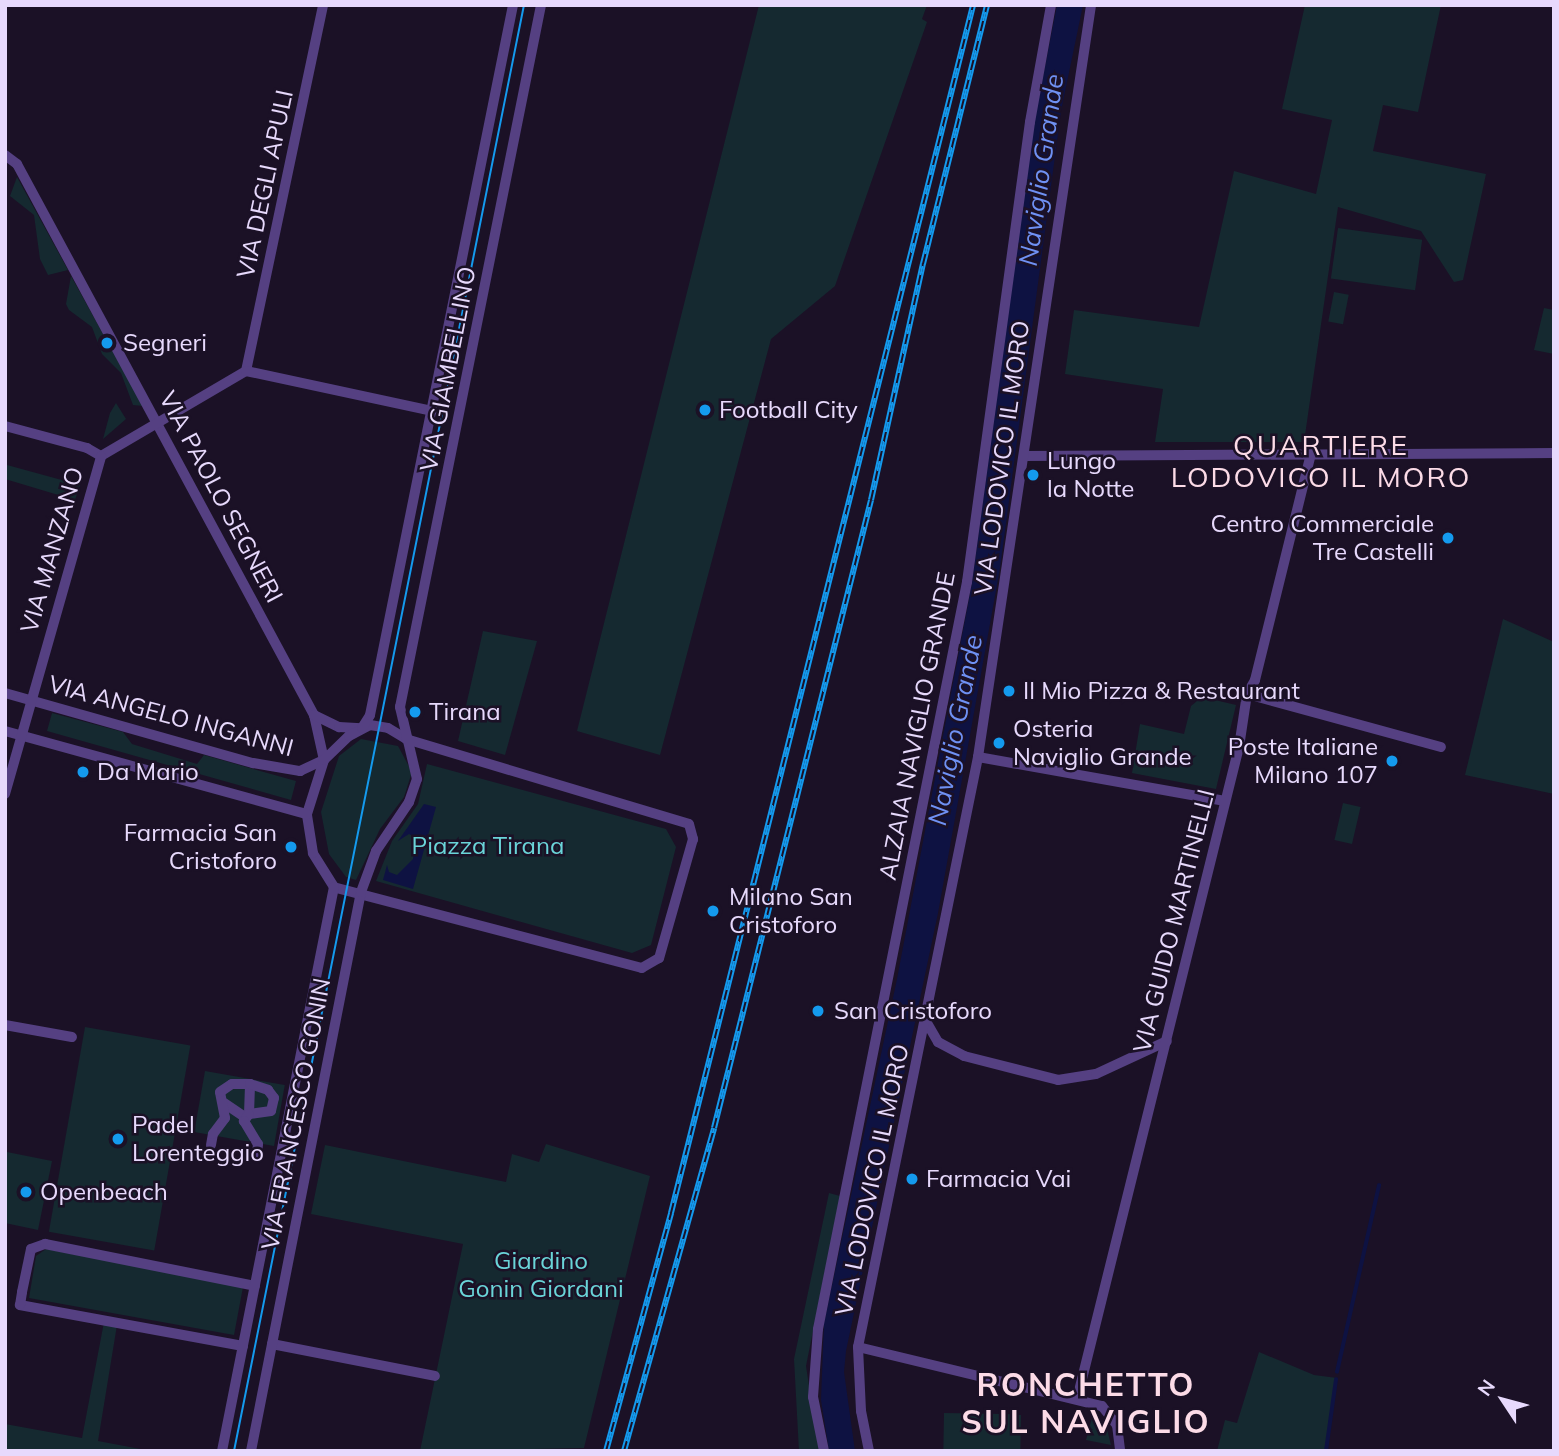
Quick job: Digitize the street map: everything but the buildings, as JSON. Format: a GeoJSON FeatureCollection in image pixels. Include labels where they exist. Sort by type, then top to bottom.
{"type":"FeatureCollection","features":[{"type":"Feature","properties":{"kind":"street","name":"VIA DEGLI APULI"},"geometry":{"type":"LineString","coordinates":[[246,371],[323,5]]}},
{"type":"Feature","properties":{"kind":"street","name":"VIA GIAMBELLINO"},"geometry":{"type":"LineString","coordinates":[[362,728],[370,715],[513,5]]}},
{"type":"Feature","properties":{"kind":"street","name":"VIA GIAMBELLINO"},"geometry":{"type":"LineString","coordinates":[[406,739],[400,707],[541,5]]}},
{"type":"Feature","properties":{"kind":"street","name":"ALZAIA NAVIGLIO GRANDE"},"geometry":{"type":"LineString","coordinates":[[824,1451],[813,1397],[818,1329],[967,582],[1030,122],[1051,5]]}},
{"type":"Feature","properties":{"kind":"street","name":"VIA LODOVICO IL MORO"},"geometry":{"type":"LineString","coordinates":[[869,1451],[861,1411],[858,1347],[927,1023],[978,757],[1091,5]]}},
{"type":"Feature","properties":{"kind":"street","name":"VIA PAOLO SEGNERI"},"geometry":{"type":"LineString","coordinates":[[5,155],[17,164],[314,715],[324,760]]}},
{"type":"Feature","properties":{"kind":"street"},"geometry":{"type":"LineString","coordinates":[[5,426],[87,448],[101,456],[246,371],[432,411]]}},
{"type":"Feature","properties":{"kind":"street"},"geometry":{"type":"LineString","coordinates":[[1024,456],[1554,453]]}},
{"type":"Feature","properties":{"kind":"street","name":"VIA GUIDO MARTINELLI"},"geometry":{"type":"LineString","coordinates":[[1077,1399],[1225,801],[1247,694],[1255,680],[1311,454]]}},
{"type":"Feature","properties":{"kind":"street","name":"VIA MANZANO"},"geometry":{"type":"LineString","coordinates":[[5,794],[101,456]]}},
{"type":"Feature","properties":{"kind":"street","name":"VIA ANGELO INGANNI"},"geometry":{"type":"LineString","coordinates":[[5,693],[253,763],[300,771],[324,760]]}},
{"type":"Feature","properties":{"kind":"street"},"geometry":{"type":"LineString","coordinates":[[1247,694],[1441,747]]}},
{"type":"Feature","properties":{"kind":"street"},"geometry":{"type":"LineString","coordinates":[[314,715],[339,727],[381,726],[406,739],[689,824],[693,839],[662,953],[655,962],[642,968],[334,887],[313,853],[307,814],[324,760],[362,728]]}},
{"type":"Feature","properties":{"kind":"street"},"geometry":{"type":"LineString","coordinates":[[5,731],[307,814]]}},
{"type":"Feature","properties":{"kind":"street"},"geometry":{"type":"LineString","coordinates":[[361,892],[382,840],[415,791],[417,767],[406,739]]}},
{"type":"Feature","properties":{"kind":"street"},"geometry":{"type":"LineString","coordinates":[[978,757],[1225,801]]}},
{"type":"Feature","properties":{"kind":"street","name":"VIA FRANCESCO GONIN"},"geometry":{"type":"LineString","coordinates":[[222,1451],[334,887]]}},
{"type":"Feature","properties":{"kind":"street","name":"VIA FRANCESCO GONIN"},"geometry":{"type":"LineString","coordinates":[[251,1451],[361,892]]}},
{"type":"Feature","properties":{"kind":"street"},"geometry":{"type":"LineString","coordinates":[[927,1023],[935,1038],[964,1056],[1058,1080],[1077,1079],[1117,1066],[1167,1041]]}},
{"type":"Feature","properties":{"kind":"street"},"geometry":{"type":"LineString","coordinates":[[5,1025],[72,1037]]}},
{"type":"Feature","properties":{"kind":"street"},"geometry":{"type":"LineString","coordinates":[[921,1048],[935,1038]]}},
{"type":"Feature","properties":{"kind":"street"},"geometry":{"type":"LineString","coordinates":[[250,1084],[244,1126],[258,1144],[257,1154]]}},
{"type":"Feature","properties":{"kind":"street"},"geometry":{"type":"LineString","coordinates":[[211,1145],[212,1134],[225,1118],[223,1103],[219,1097],[225,1087],[250,1084],[268,1090],[274,1103],[271,1111],[247,1116],[223,1103]]}},
{"type":"Feature","properties":{"kind":"street"},"geometry":{"type":"LineString","coordinates":[[243,1346],[20,1305],[22,1292],[31,1249],[45,1244],[255,1286]]}},
{"type":"Feature","properties":{"kind":"street"},"geometry":{"type":"LineString","coordinates":[[272,1344],[435,1376]]}},
{"type":"Feature","properties":{"kind":"street"},"geometry":{"type":"LineString","coordinates":[[858,1347],[1077,1399],[1113,1415],[1120,1451]]}},
{"type":"Feature","properties":{"kind":"green space","name":"Football City"},"geometry":{"type":"Polygon","coordinates":[[[759,5],[927,5],[922,19],[927,22],[835,286],[771,339],[660,755],[577,731],[759,5]]]}},
{"type":"Feature","properties":{"kind":"green space"},"geometry":{"type":"Polygon","coordinates":[[[1305,5],[1441,5],[1418,112],[1383,105],[1373,151],[1486,174],[1463,280],[1454,282],[1421,231],[1338,207],[1304,442],[1155,442],[1163,389],[1065,374],[1074,310],[1199,327],[1234,171],[1316,194],[1332,120],[1282,109],[1305,5]]]}},
{"type":"Feature","properties":{"kind":"green space"},"geometry":{"type":"Polygon","coordinates":[[[17,177],[68,270],[48,275],[40,259],[34,215],[10,196],[17,177]]]}},
{"type":"Feature","properties":{"kind":"green space"},"geometry":{"type":"Polygon","coordinates":[[[1338,228],[1422,240],[1415,290],[1331,279],[1338,228]]]}},
{"type":"Feature","properties":{"kind":"green space"},"geometry":{"type":"Polygon","coordinates":[[[71,276],[143,406],[133,405],[121,373],[102,354],[92,327],[69,310],[66,304],[71,276]]]}},
{"type":"Feature","properties":{"kind":"green space"},"geometry":{"type":"Polygon","coordinates":[[[1334,292],[1349,295],[1343,324],[1328,321],[1334,292]]]}},
{"type":"Feature","properties":{"kind":"green space"},"geometry":{"type":"Polygon","coordinates":[[[1544,308],[1554,310],[1554,354],[1534,350],[1544,308]]]}},
{"type":"Feature","properties":{"kind":"green space"},"geometry":{"type":"Polygon","coordinates":[[[116,403],[126,419],[103,439],[110,413],[116,403]]]}},
{"type":"Feature","properties":{"kind":"green space"},"geometry":{"type":"Polygon","coordinates":[[[7,465],[80,485],[75,500],[5,479],[7,465]]]}},
{"type":"Feature","properties":{"kind":"green space"},"geometry":{"type":"Polygon","coordinates":[[[1503,619],[1554,642],[1554,794],[1465,775],[1503,619]]]}},
{"type":"Feature","properties":{"kind":"green space"},"geometry":{"type":"Polygon","coordinates":[[[483,631],[537,641],[505,755],[458,741],[483,631]]]}},
{"type":"Feature","properties":{"kind":"green space"},"geometry":{"type":"Polygon","coordinates":[[[1202,697],[1236,705],[1216,789],[1132,773],[1140,724],[1184,734],[1191,706],[1202,697]]]}},
{"type":"Feature","properties":{"kind":"green space"},"geometry":{"type":"Polygon","coordinates":[[[52,713],[123,732],[132,744],[197,764],[204,755],[296,781],[291,800],[47,731],[52,713]]]}},
{"type":"Feature","properties":{"kind":"green space"},"geometry":{"type":"Polygon","coordinates":[[[361,739],[398,746],[412,772],[404,797],[380,829],[356,880],[346,877],[329,854],[321,812],[339,756],[361,739]]]}},
{"type":"Feature","properties":{"kind":"green space","name":"Piazza Tirana"},"geometry":{"type":"Polygon","coordinates":[[[427,764],[666,829],[676,847],[651,945],[632,953],[376,881],[392,841],[418,804],[427,764]]]}},
{"type":"Feature","properties":{"kind":"green space"},"geometry":{"type":"Polygon","coordinates":[[[1343,803],[1361,807],[1352,844],[1334,840],[1343,803]]]}},
{"type":"Feature","properties":{"kind":"green space","name":"Padel Lorenteggio"},"geometry":{"type":"Polygon","coordinates":[[[85,1027],[190,1046],[154,1250],[49,1232],[85,1027]]]}},
{"type":"Feature","properties":{"kind":"green space"},"geometry":{"type":"Polygon","coordinates":[[[205,1071],[285,1085],[274,1146],[194,1132],[205,1071]]]}},
{"type":"Feature","properties":{"kind":"green space","name":"Giardino Gonin Giordani"},"geometry":{"type":"Polygon","coordinates":[[[546,1144],[650,1176],[584,1448],[420,1451],[463,1244],[311,1214],[325,1145],[506,1182],[512,1154],[539,1162],[546,1144]]]}},
{"type":"Feature","properties":{"kind":"green space","name":"Openbeach"},"geometry":{"type":"Polygon","coordinates":[[[7,1152],[52,1161],[38,1230],[5,1223],[7,1152]]]}},
{"type":"Feature","properties":{"kind":"green space"},"geometry":{"type":"Polygon","coordinates":[[[829,1193],[840,1196],[806,1366],[819,1451],[799,1451],[794,1359],[829,1193]]]}},
{"type":"Feature","properties":{"kind":"green space"},"geometry":{"type":"Polygon","coordinates":[[[46,1249],[243,1287],[234,1335],[29,1298],[36,1256],[46,1249]]]}},
{"type":"Feature","properties":{"kind":"green space"},"geometry":{"type":"Polygon","coordinates":[[[104,1322],[117,1325],[98,1441],[151,1451],[5,1451],[5,1424],[82,1438],[104,1322]]]}},
{"type":"Feature","properties":{"kind":"green space"},"geometry":{"type":"Polygon","coordinates":[[[1259,1352],[1314,1375],[1337,1378],[1327,1451],[1217,1451],[1225,1420],[1237,1423],[1259,1352]]]}},
{"type":"Feature","properties":{"kind":"green space"},"geometry":{"type":"Polygon","coordinates":[[[944,1413],[1021,1414],[1020,1451],[943,1451],[944,1413]]]}},
{"type":"Feature","properties":{"kind":"green space"},"geometry":{"type":"Polygon","coordinates":[[[1093,1414],[1106,1425],[1111,1445],[1086,1440],[1093,1414]]]}},
{"type":"Feature","properties":{"kind":"water","name":"Naviglio Grande"},"geometry":{"type":"Polygon","coordinates":[[[1057,5],[1083,5],[1061,111],[1000,568],[938,913],[846,1351],[844,1372],[855,1451],[829,1451],[821,1400],[824,1323],[897,979],[972,583],[1034,123],[1057,5]]]}},
{"type":"Feature","properties":{"kind":"water"},"geometry":{"type":"Polygon","coordinates":[[[424,804],[436,807],[413,889],[383,880],[387,865],[389,872],[397,875],[413,859],[416,838],[409,834],[398,841],[424,804]]]}},
{"type":"Feature","properties":{"kind":"waterway"},"geometry":{"type":"LineString","coordinates":[[1337,1372],[1379,1186]]}},
{"type":"Feature","properties":{"kind":"waterway"},"geometry":{"type":"LineString","coordinates":[[1326,1451],[1336,1380]]}},
{"type":"Feature","properties":{"kind":"tram line"},"geometry":{"type":"LineString","coordinates":[[234,1451],[524,5]]}},
{"type":"Feature","properties":{"kind":"railway"},"geometry":{"type":"LineString","coordinates":[[606,1451],[671,1213],[973,5]]}},
{"type":"Feature","properties":{"kind":"railway"},"geometry":{"type":"LineString","coordinates":[[624,1451],[714,1128],[871,500],[923,264],[987,5]]}},
{"type":"Feature","properties":{"kind":"place","name":"Segneri"},"geometry":{"type":"Point","coordinates":[107,343]}},
{"type":"Feature","properties":{"kind":"place","name":"Football City"},"geometry":{"type":"Point","coordinates":[705,410]}},
{"type":"Feature","properties":{"kind":"place","name":"Lungo la Notte"},"geometry":{"type":"Point","coordinates":[1033,475]}},
{"type":"Feature","properties":{"kind":"place","name":"Centro Commerciale Tre Castelli"},"geometry":{"type":"Point","coordinates":[1448,538]}},
{"type":"Feature","properties":{"kind":"place","name":"Il Mio Pizza & Restaurant"},"geometry":{"type":"Point","coordinates":[1009,691]}},
{"type":"Feature","properties":{"kind":"place","name":"Tirana"},"geometry":{"type":"Point","coordinates":[415,712]}},
{"type":"Feature","properties":{"kind":"place","name":"Osteria Naviglio Grande"},"geometry":{"type":"Point","coordinates":[999,743]}},
{"type":"Feature","properties":{"kind":"place","name":"Poste Italiane Milano 107"},"geometry":{"type":"Point","coordinates":[1392,761]}},
{"type":"Feature","properties":{"kind":"place","name":"Da Mario"},"geometry":{"type":"Point","coordinates":[83,772]}},
{"type":"Feature","properties":{"kind":"place","name":"Farmacia San Cristoforo"},"geometry":{"type":"Point","coordinates":[291,847]}},
{"type":"Feature","properties":{"kind":"place","name":"Milano San Cristoforo"},"geometry":{"type":"Point","coordinates":[713,911]}},
{"type":"Feature","properties":{"kind":"place","name":"San Cristoforo"},"geometry":{"type":"Point","coordinates":[818,1011]}},
{"type":"Feature","properties":{"kind":"place","name":"Padel Lorenteggio"},"geometry":{"type":"Point","coordinates":[118,1139]}},
{"type":"Feature","properties":{"kind":"place","name":"Farmacia Vai"},"geometry":{"type":"Point","coordinates":[912,1179]}},
{"type":"Feature","properties":{"kind":"place","name":"Openbeach"},"geometry":{"type":"Point","coordinates":[26,1192]}},
{"type":"Feature","properties":{"kind":"district","name":"QUARTIERE LODOVICO IL MORO"},"geometry":{"type":"Point","coordinates":[1321,461]}},
{"type":"Feature","properties":{"kind":"district","name":"RONCHETTO SUL NAVIGLIO"},"geometry":{"type":"Point","coordinates":[1086,1404]}}]}
